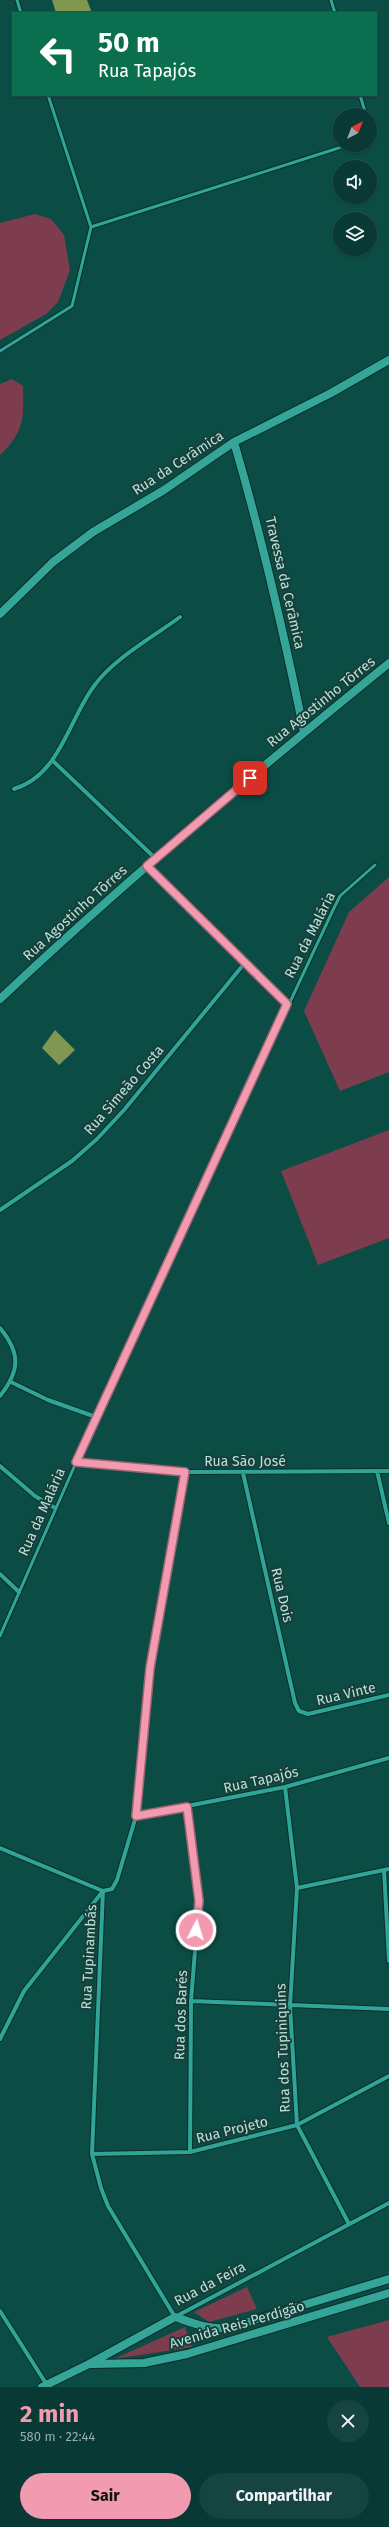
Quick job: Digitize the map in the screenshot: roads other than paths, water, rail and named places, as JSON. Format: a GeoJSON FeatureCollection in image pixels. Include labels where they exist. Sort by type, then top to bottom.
{"type":"FeatureCollection","features":[{"type":"Feature","properties":{"kind":"street","name":"Rua da Cerâmica"},"geometry":{"type":"LineString","coordinates":[[0,614],[53,562],[93,532],[164,490],[234,442],[331,393],[389,360]]}},
{"type":"Feature","properties":{"kind":"street","name":"Travessa da Cerâmica"},"geometry":{"type":"LineString","coordinates":[[234,442],[256,517],[282,624],[304,732]]}},
{"type":"Feature","properties":{"kind":"street"},"geometry":{"type":"LineString","coordinates":[[14,789],[28,785],[53,761],[94,685],[114,666],[180,618]]}},
{"type":"Feature","properties":{"kind":"street","name":"Rua Agostinho Tôrres"},"geometry":{"type":"LineString","coordinates":[[0,998],[155,858],[304,732],[389,663]]}},
{"type":"Feature","properties":{"kind":"street"},"geometry":{"type":"LineString","coordinates":[[53,761],[155,858]]}},
{"type":"Feature","properties":{"kind":"street"},"geometry":{"type":"LineString","coordinates":[[147,866],[244,964],[287,1004]]}},
{"type":"Feature","properties":{"kind":"street","name":"Rua Simeão Costa"},"geometry":{"type":"LineString","coordinates":[[0,1210],[72,1161],[97,1139],[124,1110],[244,964]]}},
{"type":"Feature","properties":{"kind":"street"},"geometry":{"type":"LineString","coordinates":[[0,1328],[14,1350],[15,1370],[11,1382],[0,1396]]}},
{"type":"Feature","properties":{"kind":"street"},"geometry":{"type":"LineString","coordinates":[[11,1382],[48,1400],[96,1417]]}},
{"type":"Feature","properties":{"kind":"street","name":"Rua São José"},"geometry":{"type":"LineString","coordinates":[[76,1462],[185,1472],[244,1473],[389,1471]]}},
{"type":"Feature","properties":{"kind":"street"},"geometry":{"type":"LineString","coordinates":[[0,1466],[35,1496],[55,1508]]}},
{"type":"Feature","properties":{"kind":"street"},"geometry":{"type":"LineString","coordinates":[[377,1471],[389,1523]]}},
{"type":"Feature","properties":{"kind":"street","name":"Rua Tupinambás"},"geometry":{"type":"LineString","coordinates":[[175,2317],[108,2206],[101,2188],[92,2154],[103,1891],[112,1888],[117,1880],[136,1816],[150,1668],[185,1472]]}},
{"type":"Feature","properties":{"kind":"street","name":"Rua Dois"},"geometry":{"type":"LineString","coordinates":[[244,1473],[295,1703],[299,1711],[308,1714]]}},
{"type":"Feature","properties":{"kind":"street"},"geometry":{"type":"LineString","coordinates":[[0,1574],[19,1592]]}},
{"type":"Feature","properties":{"kind":"street","name":"Rua Vinte"},"geometry":{"type":"LineString","coordinates":[[308,1714],[389,1696]]}},
{"type":"Feature","properties":{"kind":"street","name":"Rua Tapajós"},"geometry":{"type":"LineString","coordinates":[[136,1816],[285,1787],[389,1758]]}},
{"type":"Feature","properties":{"kind":"street","name":"Rua dos Tupiniquins"},"geometry":{"type":"LineString","coordinates":[[285,1787],[297,1888],[290,2006],[297,2125],[348,2224]]}},
{"type":"Feature","properties":{"kind":"street","name":"Rua dos Barés"},"geometry":{"type":"LineString","coordinates":[[187,1807],[199,1901],[191,2001],[190,2152]]}},
{"type":"Feature","properties":{"kind":"street"},"geometry":{"type":"LineString","coordinates":[[0,1848],[103,1891],[24,1991],[0,2039]]}},
{"type":"Feature","properties":{"kind":"street"},"geometry":{"type":"LineString","coordinates":[[297,1888],[387,1869],[389,1960]]}},
{"type":"Feature","properties":{"kind":"street"},"geometry":{"type":"LineString","coordinates":[[191,2001],[389,2009]]}},
{"type":"Feature","properties":{"kind":"street","name":"Rua Projeto"},"geometry":{"type":"LineString","coordinates":[[92,2154],[190,2152],[297,2125],[389,2076]]}},
{"type":"Feature","properties":{"kind":"street","name":"Rua da Feira"},"geometry":{"type":"LineString","coordinates":[[45,2386],[90,2364],[389,2202]]}},
{"type":"Feature","properties":{"kind":"street","name":"Avenida Reis Perdigão"},"geometry":{"type":"LineString","coordinates":[[175,2317],[218,2329],[389,2279]]}},
{"type":"Feature","properties":{"kind":"street","name":"Avenida Reis Perdigão"},"geometry":{"type":"LineString","coordinates":[[90,2364],[144,2363],[187,2354],[389,2293]]}},
{"type":"Feature","properties":{"kind":"street"},"geometry":{"type":"LineString","coordinates":[[338,2295],[343,2308]]}},
{"type":"Feature","properties":{"kind":"street"},"geometry":{"type":"LineString","coordinates":[[0,2311],[45,2386]]}},
{"type":"Feature","properties":{"kind":"lane"},"geometry":{"type":"LineString","coordinates":[[17,0],[21,12]]}},
{"type":"Feature","properties":{"kind":"lane"},"geometry":{"type":"LineString","coordinates":[[331,0],[335,12]]}},
{"type":"Feature","properties":{"kind":"lane"},"geometry":{"type":"LineString","coordinates":[[0,351],[72,306],[91,227],[48,96]]}},
{"type":"Feature","properties":{"kind":"lane"},"geometry":{"type":"LineString","coordinates":[[360,96],[364,108]]}},
{"type":"Feature","properties":{"kind":"lane"},"geometry":{"type":"LineString","coordinates":[[91,227],[333,150]]}},
{"type":"Feature","properties":{"kind":"lane","name":"Rua da Malária"},"geometry":{"type":"LineString","coordinates":[[0,1636],[96,1417],[287,1004],[340,896],[375,865]]}}]}
